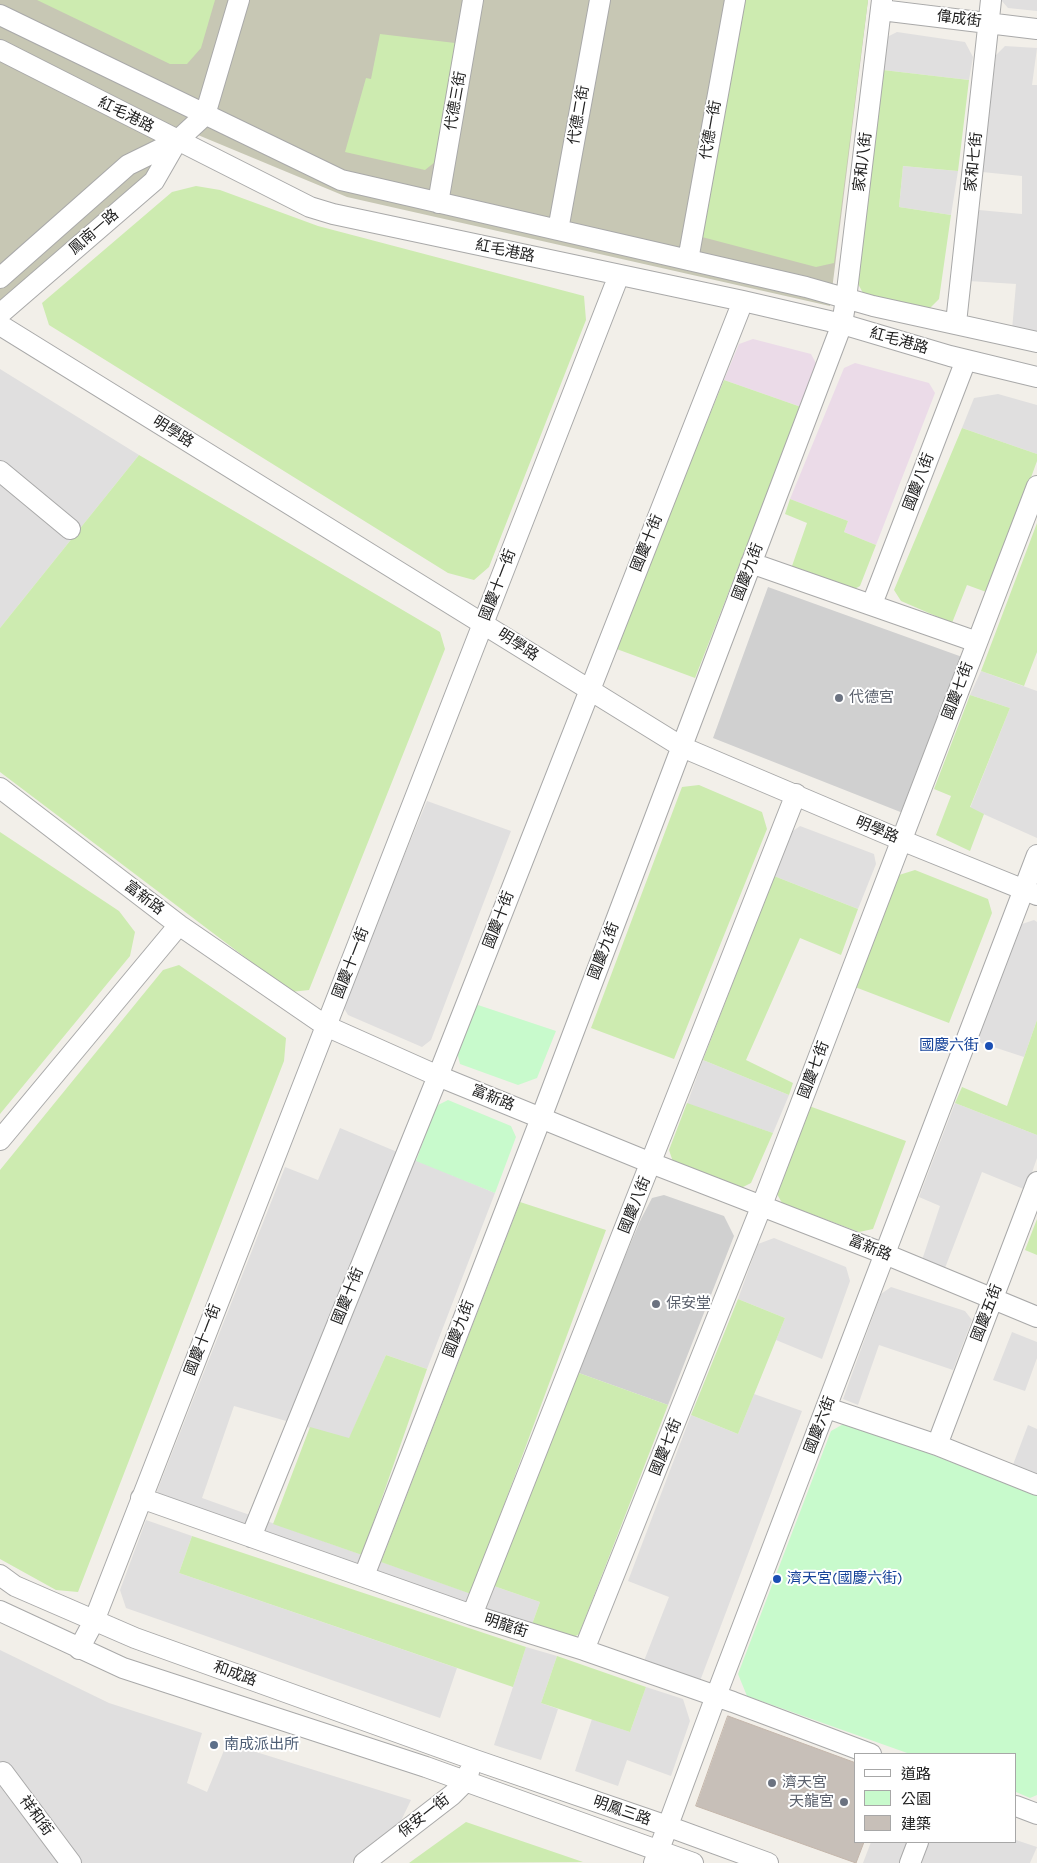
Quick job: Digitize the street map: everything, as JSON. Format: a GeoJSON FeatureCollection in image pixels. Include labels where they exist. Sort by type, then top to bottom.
{"type":"FeatureCollection","features":[{"type":"Feature","properties":{"kind":"street"},"geometry":{"type":"LineString","coordinates":[[205,115],[240,0]]}},
{"type":"Feature","properties":{"kind":"street","name":"代德三街"},"geometry":{"type":"LineString","coordinates":[[438,203],[473,0]]}},
{"type":"Feature","properties":{"kind":"street","name":"代德二街"},"geometry":{"type":"LineString","coordinates":[[558,230],[600,0]]}},
{"type":"Feature","properties":{"kind":"street","name":"代德一街"},"geometry":{"type":"LineString","coordinates":[[688,260],[735,0]]}},
{"type":"Feature","properties":{"kind":"street","name":"家和七街"},"geometry":{"type":"LineString","coordinates":[[956,323],[991,0]]}},
{"type":"Feature","properties":{"kind":"street","name":"偉成街"},"geometry":{"type":"LineString","coordinates":[[881,5],[1037,29]]}},
{"type":"Feature","properties":{"kind":"street","name":"家和八街"},"geometry":{"type":"LineString","coordinates":[[842,324],[881,5]]}},
{"type":"Feature","properties":{"kind":"street","name":"紅毛港路"},"geometry":{"type":"LineString","coordinates":[[0,15],[341,180],[806,287],[873,306],[1037,342]]}},
{"type":"Feature","properties":{"kind":"street","name":"紅毛港路"},"geometry":{"type":"LineString","coordinates":[[0,50],[310,207],[332,214],[743,301],[842,324],[966,360],[1037,377]]}},
{"type":"Feature","properties":{"kind":"street","name":"鳳南一路"},"geometry":{"type":"LineString","coordinates":[[0,278],[128,165],[177,141],[205,115]]}},
{"type":"Feature","properties":{"kind":"street","name":"鳳南一路"},"geometry":{"type":"LineString","coordinates":[[0,314],[154,181],[177,141]]}},
{"type":"Feature","properties":{"kind":"street","name":"國慶十一街"},"geometry":{"type":"LineString","coordinates":[[79,1649],[94,1621],[619,274]]}},
{"type":"Feature","properties":{"kind":"street","name":"國慶十街"},"geometry":{"type":"LineString","coordinates":[[250,1537],[438,1076],[743,301]]}},
{"type":"Feature","properties":{"kind":"street","name":"國慶九街"},"geometry":{"type":"LineString","coordinates":[[364,1576],[541,1118],[842,324]]}},
{"type":"Feature","properties":{"kind":"street","name":"明學路"},"geometry":{"type":"LineString","coordinates":[[0,326],[682,747],[901,840],[1030,892]]}},
{"type":"Feature","properties":{"kind":"street","name":"國慶八街"},"geometry":{"type":"LineString","coordinates":[[872,604],[966,360]]}},
{"type":"Feature","properties":{"kind":"street"},"geometry":{"type":"LineString","coordinates":[[0,472],[70,529]]}},
{"type":"Feature","properties":{"kind":"street","name":"國慶七街"},"geometry":{"type":"LineString","coordinates":[[584,1650],[762,1205],[1037,486]]}},
{"type":"Feature","properties":{"kind":"street"},"geometry":{"type":"LineString","coordinates":[[751,563],[977,642]]}},
{"type":"Feature","properties":{"kind":"street","name":"富新路"},"geometry":{"type":"LineString","coordinates":[[0,788],[179,924],[326,1026],[438,1076],[651,1163],[885,1254],[1037,1317]]}},
{"type":"Feature","properties":{"kind":"street","name":"國慶八街"},"geometry":{"type":"LineString","coordinates":[[472,1615],[796,794]]}},
{"type":"Feature","properties":{"kind":"street","name":"國慶六街"},"geometry":{"type":"LineString","coordinates":[[657,1857],[716,1696],[885,1254],[1030,892],[1037,855]]}},
{"type":"Feature","properties":{"kind":"street"},"geometry":{"type":"LineString","coordinates":[[0,1140],[179,924]]}},
{"type":"Feature","properties":{"kind":"street","name":"國慶五街"},"geometry":{"type":"LineString","coordinates":[[937,1445],[1037,1182]]}},
{"type":"Feature","properties":{"kind":"street"},"geometry":{"type":"LineString","coordinates":[[826,1408],[937,1445],[1037,1485]]}},
{"type":"Feature","properties":{"kind":"street","name":"明龍街"},"geometry":{"type":"LineString","coordinates":[[141,1498],[472,1615],[584,1650],[716,1696],[868,1753]]}},
{"type":"Feature","properties":{"kind":"street","name":"和成路"},"geometry":{"type":"LineString","coordinates":[[0,1575],[15,1586],[135,1638],[475,1760]]}},
{"type":"Feature","properties":{"kind":"street","name":"和成路"},"geometry":{"type":"LineString","coordinates":[[0,1612],[123,1668],[465,1782]]}},
{"type":"Feature","properties":{"kind":"street","name":"保安一街"},"geometry":{"type":"LineString","coordinates":[[364,1863],[452,1795],[465,1782],[475,1760]]}},
{"type":"Feature","properties":{"kind":"street","name":"明鳳三路"},"geometry":{"type":"LineString","coordinates":[[475,1760],[768,1863]]}},
{"type":"Feature","properties":{"kind":"street","name":"祥和街"},"geometry":{"type":"LineString","coordinates":[[0,1774],[3,1772],[71,1863]]}},
{"type":"Feature","properties":{"kind":"street","name":"明鳳三路"},"geometry":{"type":"LineString","coordinates":[[465,1782],[657,1857],[694,1863]]}},
{"type":"Feature","properties":{"kind":"street"},"geometry":{"type":"LineString","coordinates":[[1017,1806],[1037,1814]]}},
{"type":"Feature","properties":{"kind":"street"},"geometry":{"type":"LineString","coordinates":[[910,1863],[918,1843]]}},
{"type":"Feature","properties":{"kind":"shaded area"},"geometry":{"type":"Polygon","coordinates":[[[0,0],[868,0],[830,306],[347,197],[198,135],[0,309],[0,0]]]}},
{"type":"Feature","properties":{"kind":"shaded area"},"geometry":{"type":"Polygon","coordinates":[[[1001,0],[1037,0],[1037,11],[1008,8],[1001,0]]]}},
{"type":"Feature","properties":{"kind":"shaded area"},"geometry":{"type":"Polygon","coordinates":[[[897,32],[965,42],[973,57],[969,80],[883,70],[887,37],[897,32]]]}},
{"type":"Feature","properties":{"kind":"shaded area"},"geometry":{"type":"Polygon","coordinates":[[[1005,46],[1037,48],[1032,85],[1037,85],[1037,333],[1012,330],[1016,284],[969,281],[979,210],[1022,214],[1022,176],[982,172],[996,55],[1005,46]]]}},
{"type":"Feature","properties":{"kind":"shaded area"},"geometry":{"type":"Polygon","coordinates":[[[903,166],[958,171],[951,215],[899,207],[903,166]]]}},
{"type":"Feature","properties":{"kind":"shaded area"},"geometry":{"type":"Polygon","coordinates":[[[753,339],[811,354],[817,365],[801,407],[724,380],[739,344],[753,339]]]}},
{"type":"Feature","properties":{"kind":"shaded area"},"geometry":{"type":"Polygon","coordinates":[[[855,363],[929,383],[935,393],[876,545],[844,532],[848,521],[790,499],[844,368],[855,363]]]}},
{"type":"Feature","properties":{"kind":"shaded area"},"geometry":{"type":"Polygon","coordinates":[[[0,369],[139,455],[0,628],[0,369]]]}},
{"type":"Feature","properties":{"kind":"shaded area"},"geometry":{"type":"Polygon","coordinates":[[[998,394],[1037,405],[1037,454],[962,428],[974,398],[998,394]]]}},
{"type":"Feature","properties":{"kind":"shaded area","name":"代德宮"},"geometry":{"type":"Polygon","coordinates":[[[768,587],[965,658],[908,815],[713,738],[768,587]]]}},
{"type":"Feature","properties":{"kind":"shaded area"},"geometry":{"type":"Polygon","coordinates":[[[981,671],[1037,691],[1037,838],[970,808],[1010,708],[970,695],[981,671]]]}},
{"type":"Feature","properties":{"kind":"shaded area"},"geometry":{"type":"Polygon","coordinates":[[[427,801],[511,831],[431,1040],[422,1047],[348,1015],[342,1005],[427,801]]]}},
{"type":"Feature","properties":{"kind":"shaded area"},"geometry":{"type":"Polygon","coordinates":[[[800,826],[874,854],[876,864],[858,909],[774,876],[790,833],[800,826]]]}},
{"type":"Feature","properties":{"kind":"shaded area"},"geometry":{"type":"Polygon","coordinates":[[[1034,920],[1037,922],[1037,1020],[1024,1057],[975,1041],[1022,924],[1034,920]]]}},
{"type":"Feature","properties":{"kind":"shaded area"},"geometry":{"type":"Polygon","coordinates":[[[703,1060],[789,1095],[773,1133],[687,1104],[703,1060]]]}},
{"type":"Feature","properties":{"kind":"shaded area"},"geometry":{"type":"Polygon","coordinates":[[[955,1103],[1037,1135],[1037,1158],[1026,1190],[982,1172],[945,1268],[922,1260],[940,1206],[919,1197],[955,1103]]]}},
{"type":"Feature","properties":{"kind":"shaded area"},"geometry":{"type":"Polygon","coordinates":[[[340,1128],[495,1193],[427,1369],[386,1355],[349,1439],[234,1406],[202,1498],[486,1599],[491,1585],[540,1602],[530,1630],[164,1504],[157,1491],[285,1167],[318,1180],[340,1128]]]}},
{"type":"Feature","properties":{"kind":"shaded area","name":"保安堂"},"geometry":{"type":"Polygon","coordinates":[[[664,1195],[724,1216],[734,1236],[668,1405],[576,1372],[641,1219],[652,1198],[664,1195]]]}},
{"type":"Feature","properties":{"kind":"shaded area"},"geometry":{"type":"Polygon","coordinates":[[[774,1238],[846,1267],[850,1281],[822,1359],[776,1340],[785,1318],[738,1299],[758,1244],[774,1238]]]}},
{"type":"Feature","properties":{"kind":"shaded area"},"geometry":{"type":"Polygon","coordinates":[[[891,1287],[965,1311],[972,1320],[953,1370],[879,1345],[858,1405],[843,1399],[881,1294],[891,1287]]]}},
{"type":"Feature","properties":{"kind":"shaded area"},"geometry":{"type":"Polygon","coordinates":[[[1012,1332],[1037,1342],[1037,1358],[1025,1391],[993,1380],[1012,1332]]]}},
{"type":"Feature","properties":{"kind":"shaded area"},"geometry":{"type":"Polygon","coordinates":[[[754,1394],[802,1411],[700,1681],[642,1666],[669,1597],[628,1581],[691,1415],[738,1434],[754,1394]]]}},
{"type":"Feature","properties":{"kind":"shaded area"},"geometry":{"type":"Polygon","coordinates":[[[1028,1425],[1037,1429],[1037,1479],[1011,1470],[1028,1425]]]}},
{"type":"Feature","properties":{"kind":"shaded area"},"geometry":{"type":"Polygon","coordinates":[[[146,1520],[192,1536],[179,1573],[457,1668],[440,1718],[126,1608],[120,1590],[146,1520]]]}},
{"type":"Feature","properties":{"kind":"shaded area"},"geometry":{"type":"Polygon","coordinates":[[[526,1647],[557,1656],[541,1703],[558,1709],[541,1760],[494,1745],[526,1647]]]}},
{"type":"Feature","properties":{"kind":"shaded area"},"geometry":{"type":"Polygon","coordinates":[[[0,1650],[109,1703],[202,1733],[187,1783],[207,1792],[227,1743],[411,1800],[397,1829],[351,1863],[0,1863],[0,1650]]]}},
{"type":"Feature","properties":{"kind":"shaded area"},"geometry":{"type":"Polygon","coordinates":[[[646,1687],[683,1699],[690,1721],[671,1776],[627,1760],[618,1786],[575,1771],[592,1719],[630,1732],[646,1687]]]}},
{"type":"Feature","properties":{"kind":"shaded area"},"geometry":{"type":"Polygon","coordinates":[[[1017,1840],[1037,1847],[1030,1863],[863,1863],[871,1843],[1017,1843],[1017,1840]]]}},
{"type":"Feature","properties":{"kind":"green space"},"geometry":{"type":"Polygon","coordinates":[[[37,0],[215,0],[201,48],[187,64],[170,64],[37,0]]]}},
{"type":"Feature","properties":{"kind":"green space"},"geometry":{"type":"Polygon","coordinates":[[[745,0],[868,0],[834,263],[816,267],[702,237],[745,0]]]}},
{"type":"Feature","properties":{"kind":"green space"},"geometry":{"type":"Polygon","coordinates":[[[380,34],[455,43],[435,162],[425,170],[345,152],[366,78],[371,79],[380,34]]]}},
{"type":"Feature","properties":{"kind":"green space"},"geometry":{"type":"Polygon","coordinates":[[[883,70],[969,80],[958,171],[903,166],[899,207],[951,215],[939,299],[929,309],[864,295],[856,280],[883,70]]]}},
{"type":"Feature","properties":{"kind":"green space"},"geometry":{"type":"Polygon","coordinates":[[[196,186],[220,190],[318,226],[584,296],[586,320],[489,567],[474,580],[448,573],[49,325],[42,303],[172,192],[196,186]]]}},
{"type":"Feature","properties":{"kind":"green space"},"geometry":{"type":"Polygon","coordinates":[[[724,380],[801,407],[695,678],[614,648],[724,380]]]}},
{"type":"Feature","properties":{"kind":"green space"},"geometry":{"type":"Polygon","coordinates":[[[962,428],[1037,454],[1037,461],[989,593],[967,585],[952,623],[901,601],[894,590],[962,428]]]}},
{"type":"Feature","properties":{"kind":"green space"},"geometry":{"type":"Polygon","coordinates":[[[139,455],[440,632],[445,649],[309,990],[291,992],[0,772],[0,628],[139,455]]]}},
{"type":"Feature","properties":{"kind":"green space"},"geometry":{"type":"Polygon","coordinates":[[[790,499],[848,521],[844,532],[876,545],[860,586],[849,592],[792,566],[807,523],[785,514],[790,499]]]}},
{"type":"Feature","properties":{"kind":"green space"},"geometry":{"type":"Polygon","coordinates":[[[1037,523],[1037,652],[1024,686],[981,671],[1037,523]]]}},
{"type":"Feature","properties":{"kind":"green space"},"geometry":{"type":"Polygon","coordinates":[[[970,695],[1010,708],[970,807],[984,814],[970,851],[936,835],[951,796],[934,789],[970,695]]]}},
{"type":"Feature","properties":{"kind":"green space"},"geometry":{"type":"Polygon","coordinates":[[[699,785],[762,812],[767,829],[674,1059],[591,1028],[682,787],[699,785]]]}},
{"type":"Feature","properties":{"kind":"green space"},"geometry":{"type":"Polygon","coordinates":[[[0,832],[119,911],[135,932],[130,956],[0,1114],[0,832]]]}},
{"type":"Feature","properties":{"kind":"green space"},"geometry":{"type":"Polygon","coordinates":[[[915,870],[988,899],[992,913],[949,1023],[855,987],[899,875],[915,870]]]}},
{"type":"Feature","properties":{"kind":"green space"},"geometry":{"type":"Polygon","coordinates":[[[774,876],[858,909],[841,955],[800,938],[746,1060],[793,1083],[789,1095],[703,1060],[774,876]]]}},
{"type":"Feature","properties":{"kind":"green space"},"geometry":{"type":"Polygon","coordinates":[[[179,965],[286,1038],[284,1061],[78,1592],[56,1590],[0,1559],[0,1170],[163,970],[179,965]]]}},
{"type":"Feature","properties":{"kind":"green space"},"geometry":{"type":"Polygon","coordinates":[[[472,1003],[556,1031],[537,1078],[518,1085],[460,1064],[456,1048],[472,1003]]]}},
{"type":"Feature","properties":{"kind":"green space"},"geometry":{"type":"Polygon","coordinates":[[[1037,1020],[1037,1135],[955,1103],[962,1087],[1007,1106],[1037,1020]]]}},
{"type":"Feature","properties":{"kind":"green space"},"geometry":{"type":"Polygon","coordinates":[[[448,1100],[511,1126],[516,1137],[495,1193],[416,1161],[436,1106],[448,1100]]]}},
{"type":"Feature","properties":{"kind":"green space"},"geometry":{"type":"Polygon","coordinates":[[[687,1103],[773,1133],[751,1183],[739,1189],[674,1165],[669,1150],[687,1103]]]}},
{"type":"Feature","properties":{"kind":"green space"},"geometry":{"type":"Polygon","coordinates":[[[809,1106],[906,1141],[873,1229],[859,1232],[782,1203],[777,1194],[776,1183],[809,1106]]]}},
{"type":"Feature","properties":{"kind":"green space"},"geometry":{"type":"Polygon","coordinates":[[[520,1202],[606,1230],[471,1594],[381,1562],[520,1202]]]}},
{"type":"Feature","properties":{"kind":"green space"},"geometry":{"type":"Polygon","coordinates":[[[1037,1219],[1037,1255],[1025,1250],[1037,1219]]]}},
{"type":"Feature","properties":{"kind":"green space"},"geometry":{"type":"Polygon","coordinates":[[[738,1299],[785,1318],[738,1434],[691,1415],[738,1299]]]}},
{"type":"Feature","properties":{"kind":"green space"},"geometry":{"type":"Polygon","coordinates":[[[386,1355],[427,1369],[362,1555],[273,1524],[310,1427],[349,1438],[386,1355]]]}},
{"type":"Feature","properties":{"kind":"green space"},"geometry":{"type":"Polygon","coordinates":[[[576,1372],[668,1405],[579,1634],[569,1640],[530,1630],[540,1602],[491,1585],[576,1372]]]}},
{"type":"Feature","properties":{"kind":"green space"},"geometry":{"type":"Polygon","coordinates":[[[847,1422],[1037,1495],[1037,1795],[1030,1798],[1017,1792],[1017,1753],[907,1753],[747,1696],[738,1674],[831,1431],[847,1422]]]}},
{"type":"Feature","properties":{"kind":"green space"},"geometry":{"type":"Polygon","coordinates":[[[192,1536],[526,1647],[513,1687],[179,1573],[192,1536]]]}},
{"type":"Feature","properties":{"kind":"green space"},"geometry":{"type":"Polygon","coordinates":[[[557,1656],[646,1687],[630,1732],[541,1703],[557,1656]]]}},
{"type":"Feature","properties":{"kind":"green space"},"geometry":{"type":"Polygon","coordinates":[[[466,1822],[583,1862],[409,1863],[466,1822]]]}},
{"type":"Feature","properties":{"kind":"building","name":"濟天宮"},"geometry":{"type":"Polygon","coordinates":[[[728,1716],[854,1762],[854,1843],[864,1843],[856,1863],[696,1806],[728,1716]]]}},
{"type":"Feature","properties":{"kind":"place","name":"代德宮"},"geometry":{"type":"Point","coordinates":[839,698]}},
{"type":"Feature","properties":{"kind":"place","name":"國慶六街"},"geometry":{"type":"Point","coordinates":[989,1046]}},
{"type":"Feature","properties":{"kind":"place","name":"保安堂"},"geometry":{"type":"Point","coordinates":[656,1304]}},
{"type":"Feature","properties":{"kind":"place","name":"濟天宮(國慶六街)"},"geometry":{"type":"Point","coordinates":[777,1579]}},
{"type":"Feature","properties":{"kind":"place","name":"南成派出所"},"geometry":{"type":"Point","coordinates":[214,1745]}},
{"type":"Feature","properties":{"kind":"place","name":"濟天宮"},"geometry":{"type":"Point","coordinates":[772,1783]}},
{"type":"Feature","properties":{"kind":"place","name":"天龍宮"},"geometry":{"type":"Point","coordinates":[844,1802]}}]}
